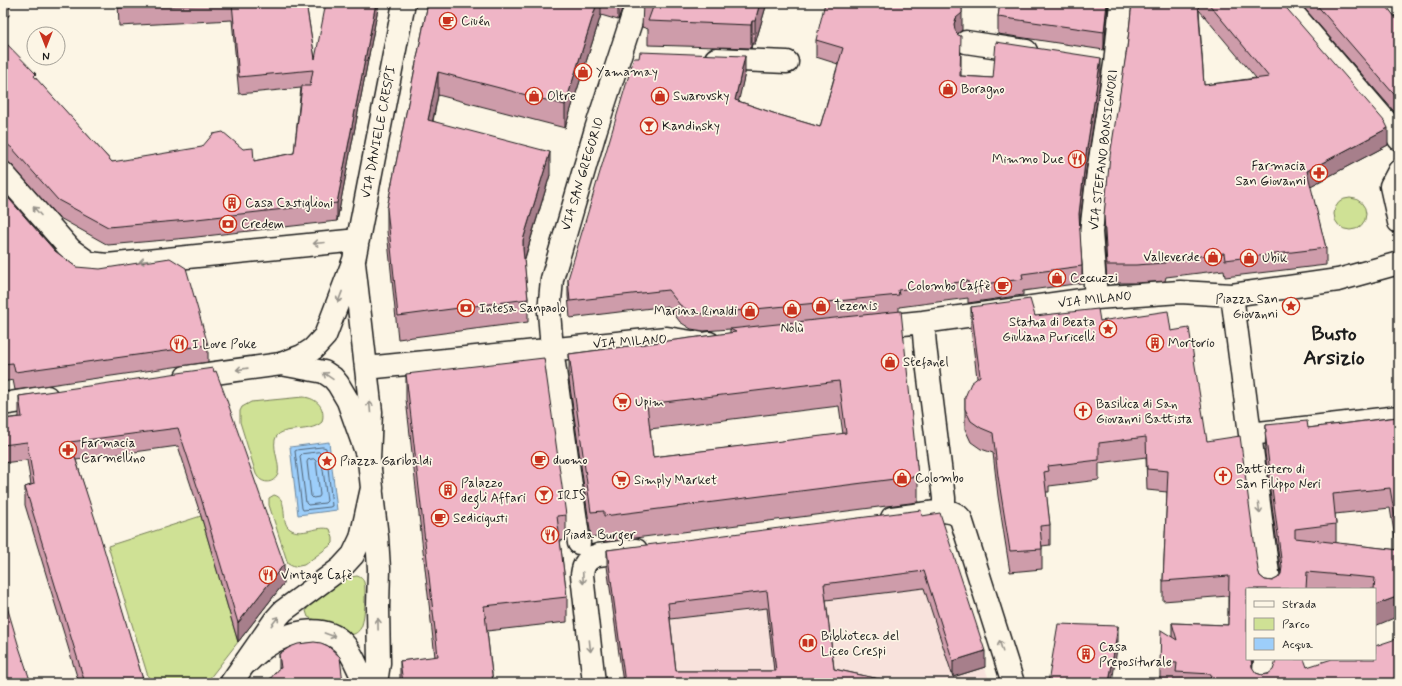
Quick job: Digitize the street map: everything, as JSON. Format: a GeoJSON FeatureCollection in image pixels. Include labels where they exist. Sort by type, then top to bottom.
{"type":"FeatureCollection","features":[{"type":"Feature","properties":{"kind":"street","name":"VIA DANIELE CRESPI"},"geometry":{"type":"LineString","coordinates":[[356,250],[404,3]]}},
{"type":"Feature","properties":{"kind":"street","name":"VIA SAN GREGORIO"},"geometry":{"type":"LineString","coordinates":[[579,544],[548,312],[552,279],[596,130],[637,3]]}},
{"type":"Feature","properties":{"kind":"street","name":"VIA STEFANO BONSIGNORI"},"geometry":{"type":"LineString","coordinates":[[1096,298],[1091,232],[1098,172],[1107,63],[1121,3]]}},
{"type":"Feature","properties":{"kind":"street"},"geometry":{"type":"LineString","coordinates":[[1284,3],[1395,132],[1399,139]]}},
{"type":"Feature","properties":{"kind":"street"},"geometry":{"type":"LineString","coordinates":[[966,42],[1044,54]]}},
{"type":"Feature","properties":{"kind":"street"},"geometry":{"type":"LineString","coordinates":[[620,56],[643,57]]}},
{"type":"Feature","properties":{"kind":"street"},"geometry":{"type":"LineString","coordinates":[[696,59],[787,62]]}},
{"type":"Feature","properties":{"kind":"street"},"geometry":{"type":"LineString","coordinates":[[1399,171],[1391,186],[1399,222]]}},
{"type":"Feature","properties":{"kind":"street"},"geometry":{"type":"LineString","coordinates":[[3,173],[71,250],[89,262],[107,265],[183,257],[356,250]]}},
{"type":"Feature","properties":{"kind":"street"},"geometry":{"type":"LineString","coordinates":[[165,380],[281,364],[302,356],[313,349],[325,336],[356,250]]}},
{"type":"Feature","properties":{"kind":"street"},"geometry":{"type":"LineString","coordinates":[[356,250],[371,412],[369,460],[379,569],[379,663],[376,683]]}},
{"type":"Feature","properties":{"kind":"street"},"geometry":{"type":"LineString","coordinates":[[1270,588],[1232,295],[1338,280],[1399,264]]}},
{"type":"Feature","properties":{"kind":"street","name":"VIA MILANO"},"geometry":{"type":"LineString","coordinates":[[853,329],[923,322],[1096,298],[1180,292],[1232,295]]}},
{"type":"Feature","properties":{"kind":"street"},"geometry":{"type":"LineString","coordinates":[[923,322],[944,498],[951,513],[962,520],[1013,683]]}},
{"type":"Feature","properties":{"kind":"street","name":"VIA MILANO"},"geometry":{"type":"LineString","coordinates":[[366,368],[668,338],[704,344],[728,341]]}},
{"type":"Feature","properties":{"kind":"street"},"geometry":{"type":"LineString","coordinates":[[281,364],[324,372],[333,378],[348,401],[369,460]]}},
{"type":"Feature","properties":{"kind":"street"},"geometry":{"type":"LineString","coordinates":[[3,404],[65,395]]}},
{"type":"Feature","properties":{"kind":"street"},"geometry":{"type":"LineString","coordinates":[[1251,444],[1399,417]]}},
{"type":"Feature","properties":{"kind":"street"},"geometry":{"type":"LineString","coordinates":[[231,683],[275,620],[283,611],[341,568],[353,555],[361,538],[372,488]]}},
{"type":"Feature","properties":{"kind":"street"},"geometry":{"type":"LineString","coordinates":[[873,520],[951,513]]}},
{"type":"Feature","properties":{"kind":"street"},"geometry":{"type":"LineString","coordinates":[[594,683],[582,575],[583,567],[586,561],[598,555],[654,548]]}},
{"type":"Feature","properties":{"kind":"street"},"geometry":{"type":"LineString","coordinates":[[245,664],[265,647],[283,638],[306,632],[328,633],[337,637],[349,651],[366,683]]}},
{"type":"Feature","properties":{"kind":"street"},"geometry":{"type":"LineString","coordinates":[[1264,683],[1265,660]]}},
{"type":"Feature","properties":{"kind":"shaded area"},"geometry":{"type":"Polygon","coordinates":[[[940,530],[990,683],[622,683],[607,572],[940,530]]]}},
{"type":"Feature","properties":{"kind":"green space"},"geometry":{"type":"Polygon","coordinates":[[[1347,198],[1353,198],[1362,202],[1366,214],[1362,226],[1353,230],[1347,230],[1338,226],[1334,217],[1334,211],[1338,202],[1347,198]]]}},
{"type":"Feature","properties":{"kind":"green space"},"geometry":{"type":"Polygon","coordinates":[[[303,397],[312,399],[319,405],[323,412],[322,422],[316,426],[282,432],[278,435],[275,440],[275,444],[278,474],[273,480],[267,482],[261,480],[256,474],[240,422],[240,411],[242,407],[251,402],[303,397]]]}},
{"type":"Feature","properties":{"kind":"green space"},"geometry":{"type":"Polygon","coordinates":[[[274,495],[279,497],[282,501],[285,521],[290,529],[299,532],[320,528],[330,529],[333,543],[304,565],[294,567],[288,564],[269,505],[269,498],[274,495]]]}},
{"type":"Feature","properties":{"kind":"green space"},"geometry":{"type":"Polygon","coordinates":[[[201,516],[238,642],[206,683],[150,683],[108,546],[201,516]]]}},
{"type":"Feature","properties":{"kind":"green space"},"geometry":{"type":"Polygon","coordinates":[[[357,576],[361,578],[365,586],[363,621],[358,632],[350,634],[334,624],[308,617],[306,611],[309,604],[345,578],[357,576]]]}},
{"type":"Feature","properties":{"kind":"water"},"geometry":{"type":"Polygon","coordinates":[[[329,442],[337,510],[298,515],[290,447],[329,442]]]}},
{"type":"Feature","properties":{"kind":"building"},"geometry":{"type":"Polygon","coordinates":[[[118,3],[232,3],[119,8],[118,3]]]}},
{"type":"Feature","properties":{"kind":"building"},"geometry":{"type":"Polygon","coordinates":[[[232,3],[306,3],[315,59],[326,3],[376,3],[337,203],[188,220],[108,227],[58,200],[12,148],[7,144],[3,144],[3,40],[26,64],[26,66],[28,66],[36,74],[34,76],[112,162],[202,147],[213,134],[223,132],[243,149],[253,148],[254,161],[294,153],[302,86],[310,86],[313,70],[239,77],[232,3]]]}},
{"type":"Feature","properties":{"kind":"building"},"geometry":{"type":"Polygon","coordinates":[[[428,3],[597,3],[565,105],[438,72],[428,120],[550,152],[523,240],[528,299],[398,316],[387,208],[428,3]]]}},
{"type":"Feature","properties":{"kind":"building"},"geometry":{"type":"Polygon","coordinates":[[[760,3],[755,21],[752,21],[751,25],[648,21],[653,7],[642,4],[760,3]]]}},
{"type":"Feature","properties":{"kind":"building"},"geometry":{"type":"Polygon","coordinates":[[[825,3],[962,3],[962,13],[956,18],[954,24],[955,30],[958,35],[961,36],[960,76],[993,78],[996,42],[1101,58],[1086,154],[1079,214],[1082,266],[1022,274],[1023,279],[968,286],[968,281],[898,290],[899,295],[704,314],[691,312],[680,305],[668,290],[570,301],[568,279],[634,58],[639,58],[640,52],[745,56],[735,100],[820,127],[843,48],[816,40],[825,3]]]}},
{"type":"Feature","properties":{"kind":"building"},"geometry":{"type":"Polygon","coordinates":[[[1000,3],[1107,3],[1104,32],[998,17],[1000,3]]]}},
{"type":"Feature","properties":{"kind":"building"},"geometry":{"type":"Polygon","coordinates":[[[1132,3],[1198,3],[1204,85],[1269,77],[1208,3],[1282,3],[1385,122],[1388,128],[1307,171],[1326,248],[1225,260],[1224,253],[1166,260],[1165,263],[1107,265],[1104,215],[1110,156],[1127,48],[1132,3]]]}},
{"type":"Feature","properties":{"kind":"building"},"geometry":{"type":"Polygon","coordinates":[[[1315,3],[1384,3],[1399,22],[1399,100],[1315,3]]]}},
{"type":"Feature","properties":{"kind":"building"},"geometry":{"type":"Polygon","coordinates":[[[3,192],[55,251],[76,267],[100,269],[170,258],[186,268],[208,345],[15,372],[13,363],[3,364],[3,192]]]}},
{"type":"Feature","properties":{"kind":"building"},"geometry":{"type":"Polygon","coordinates":[[[1030,299],[1035,316],[1098,309],[1100,321],[1168,311],[1171,331],[1189,328],[1207,441],[1240,436],[1258,570],[1260,576],[1265,580],[1272,581],[1278,578],[1281,574],[1282,567],[1265,432],[1266,425],[1307,421],[1308,428],[1398,417],[1397,410],[1399,409],[1399,517],[1395,517],[1390,488],[1333,494],[1336,524],[1295,529],[1295,538],[1399,550],[1399,596],[1376,605],[1376,588],[1374,588],[1375,578],[1307,572],[1306,588],[1246,588],[1246,660],[1251,660],[1252,667],[1256,673],[1262,675],[1268,674],[1273,670],[1276,660],[1304,660],[1307,667],[1329,660],[1376,660],[1376,646],[1399,638],[1399,683],[1210,683],[1211,674],[1176,672],[1177,663],[1160,662],[1161,630],[1177,640],[1172,623],[1228,625],[1229,576],[1163,581],[1168,471],[1147,469],[1146,437],[1099,443],[1099,460],[1048,466],[1049,471],[1044,472],[1050,525],[1040,526],[1042,549],[1010,551],[993,433],[981,428],[971,421],[965,409],[965,397],[971,383],[980,376],[971,307],[1030,299]]]}},
{"type":"Feature","properties":{"kind":"building"},"geometry":{"type":"Polygon","coordinates":[[[901,311],[918,476],[604,516],[604,511],[591,512],[569,354],[736,332],[730,329],[901,311]],[[839,381],[647,404],[653,457],[846,433],[839,381]]]}},
{"type":"Feature","properties":{"kind":"building"},"geometry":{"type":"Polygon","coordinates":[[[544,358],[566,515],[557,516],[567,597],[484,606],[493,683],[403,683],[400,661],[438,656],[406,374],[544,358]]]}},
{"type":"Feature","properties":{"kind":"building"},"geometry":{"type":"Polygon","coordinates":[[[213,368],[214,372],[216,371],[225,395],[284,564],[238,623],[201,498],[178,428],[70,442],[96,522],[144,683],[85,683],[25,487],[34,484],[27,442],[3,445],[3,419],[22,417],[19,396],[213,368]]]}},
{"type":"Feature","properties":{"kind":"building"},"geometry":{"type":"Polygon","coordinates":[[[921,510],[922,516],[940,513],[985,651],[953,661],[924,571],[824,584],[834,669],[897,683],[625,683],[607,550],[921,510]],[[767,591],[668,603],[676,671],[776,671],[767,591]]]}},
{"type":"Feature","properties":{"kind":"building"},"geometry":{"type":"Polygon","coordinates":[[[3,593],[18,644],[31,683],[3,683],[3,593]]]}},
{"type":"Feature","properties":{"kind":"building","name":"Casa Prepositurale"},"geometry":{"type":"Polygon","coordinates":[[[1058,624],[1118,626],[1109,683],[1048,683],[1058,624]]]}},
{"type":"Feature","properties":{"kind":"building"},"geometry":{"type":"Polygon","coordinates":[[[314,642],[328,646],[340,657],[343,683],[267,683],[278,669],[281,668],[279,654],[298,644],[314,642]]]}},
{"type":"Feature","properties":{"kind":"place","name":"Ciuén"},"geometry":{"type":"Point","coordinates":[448,21]}},
{"type":"Feature","properties":{"kind":"place","name":"Yamamay"},"geometry":{"type":"Point","coordinates":[583,72]}},
{"type":"Feature","properties":{"kind":"place","name":"Boragno"},"geometry":{"type":"Point","coordinates":[948,89]}},
{"type":"Feature","properties":{"kind":"place","name":"Oltre"},"geometry":{"type":"Point","coordinates":[534,96]}},
{"type":"Feature","properties":{"kind":"place","name":"Swarovsky"},"geometry":{"type":"Point","coordinates":[660,96]}},
{"type":"Feature","properties":{"kind":"place","name":"Kandinsky"},"geometry":{"type":"Point","coordinates":[649,126]}},
{"type":"Feature","properties":{"kind":"place","name":"Mimmo Due"},"geometry":{"type":"Point","coordinates":[1077,159]}},
{"type":"Feature","properties":{"kind":"place","name":"Farmacia San Giovanni"},"geometry":{"type":"Point","coordinates":[1319,173]}},
{"type":"Feature","properties":{"kind":"place","name":"Casa Castiglioni"},"geometry":{"type":"Point","coordinates":[232,203]}},
{"type":"Feature","properties":{"kind":"place","name":"Credem"},"geometry":{"type":"Point","coordinates":[228,224]}},
{"type":"Feature","properties":{"kind":"place","name":"Valleverde"},"geometry":{"type":"Point","coordinates":[1213,257]}},
{"type":"Feature","properties":{"kind":"place","name":"Ubik"},"geometry":{"type":"Point","coordinates":[1249,258]}},
{"type":"Feature","properties":{"kind":"place","name":"Ceccuzzi"},"geometry":{"type":"Point","coordinates":[1057,278]}},
{"type":"Feature","properties":{"kind":"place","name":"Colombo Caffè"},"geometry":{"type":"Point","coordinates":[1003,286]}},
{"type":"Feature","properties":{"kind":"place","name":"Tezenis"},"geometry":{"type":"Point","coordinates":[821,306]}},
{"type":"Feature","properties":{"kind":"place","name":"Piazza San Giovanni"},"geometry":{"type":"Point","coordinates":[1291,306]}},
{"type":"Feature","properties":{"kind":"place","name":"Intesa Sanpaolo"},"geometry":{"type":"Point","coordinates":[466,308]}},
{"type":"Feature","properties":{"kind":"place","name":"Nolù"},"geometry":{"type":"Point","coordinates":[792,309]}},
{"type":"Feature","properties":{"kind":"place","name":"Marina Rinaldi"},"geometry":{"type":"Point","coordinates":[750,311]}},
{"type":"Feature","properties":{"kind":"place","name":"Statua di Beata Giuliana Puricelli"},"geometry":{"type":"Point","coordinates":[1108,329]}},
{"type":"Feature","properties":{"kind":"place","name":"Mortorio"},"geometry":{"type":"Point","coordinates":[1155,343]}},
{"type":"Feature","properties":{"kind":"place","name":"I Love Poke"},"geometry":{"type":"Point","coordinates":[179,344]}},
{"type":"Feature","properties":{"kind":"place","name":"Stefanel"},"geometry":{"type":"Point","coordinates":[890,362]}},
{"type":"Feature","properties":{"kind":"place","name":"Upim"},"geometry":{"type":"Point","coordinates":[622,402]}},
{"type":"Feature","properties":{"kind":"place","name":"Basilica di San Giovanni Battista"},"geometry":{"type":"Point","coordinates":[1083,411]}},
{"type":"Feature","properties":{"kind":"place","name":"Farmacia Carmellino"},"geometry":{"type":"Point","coordinates":[68,450]}},
{"type":"Feature","properties":{"kind":"place","name":"duomo"},"geometry":{"type":"Point","coordinates":[540,460]}},
{"type":"Feature","properties":{"kind":"place","name":"Piazza Garibaldi"},"geometry":{"type":"Point","coordinates":[327,461]}},
{"type":"Feature","properties":{"kind":"place","name":"Battistero di San Filippo Neri"},"geometry":{"type":"Point","coordinates":[1223,476]}},
{"type":"Feature","properties":{"kind":"place","name":"Colombo"},"geometry":{"type":"Point","coordinates":[902,478]}},
{"type":"Feature","properties":{"kind":"place","name":"Simply Market"},"geometry":{"type":"Point","coordinates":[621,480]}},
{"type":"Feature","properties":{"kind":"place","name":"Palazzo degli Affari"},"geometry":{"type":"Point","coordinates":[448,490]}},
{"type":"Feature","properties":{"kind":"place","name":"IRIS"},"geometry":{"type":"Point","coordinates":[544,495]}},
{"type":"Feature","properties":{"kind":"place","name":"Sedicigusti"},"geometry":{"type":"Point","coordinates":[440,518]}},
{"type":"Feature","properties":{"kind":"place","name":"Piada Burger"},"geometry":{"type":"Point","coordinates":[550,535]}},
{"type":"Feature","properties":{"kind":"place","name":"Vintage Cafè"},"geometry":{"type":"Point","coordinates":[268,575]}},
{"type":"Feature","properties":{"kind":"place","name":"Biblioteca del Liceo Crespi"},"geometry":{"type":"Point","coordinates":[808,643]}},
{"type":"Feature","properties":{"kind":"place","name":"Casa Prepositurale"},"geometry":{"type":"Point","coordinates":[1086,654]}},
{"type":"Feature","properties":{"kind":"district","name":"Busto Arsizio"},"geometry":{"type":"Point","coordinates":[1334,346]}}]}
